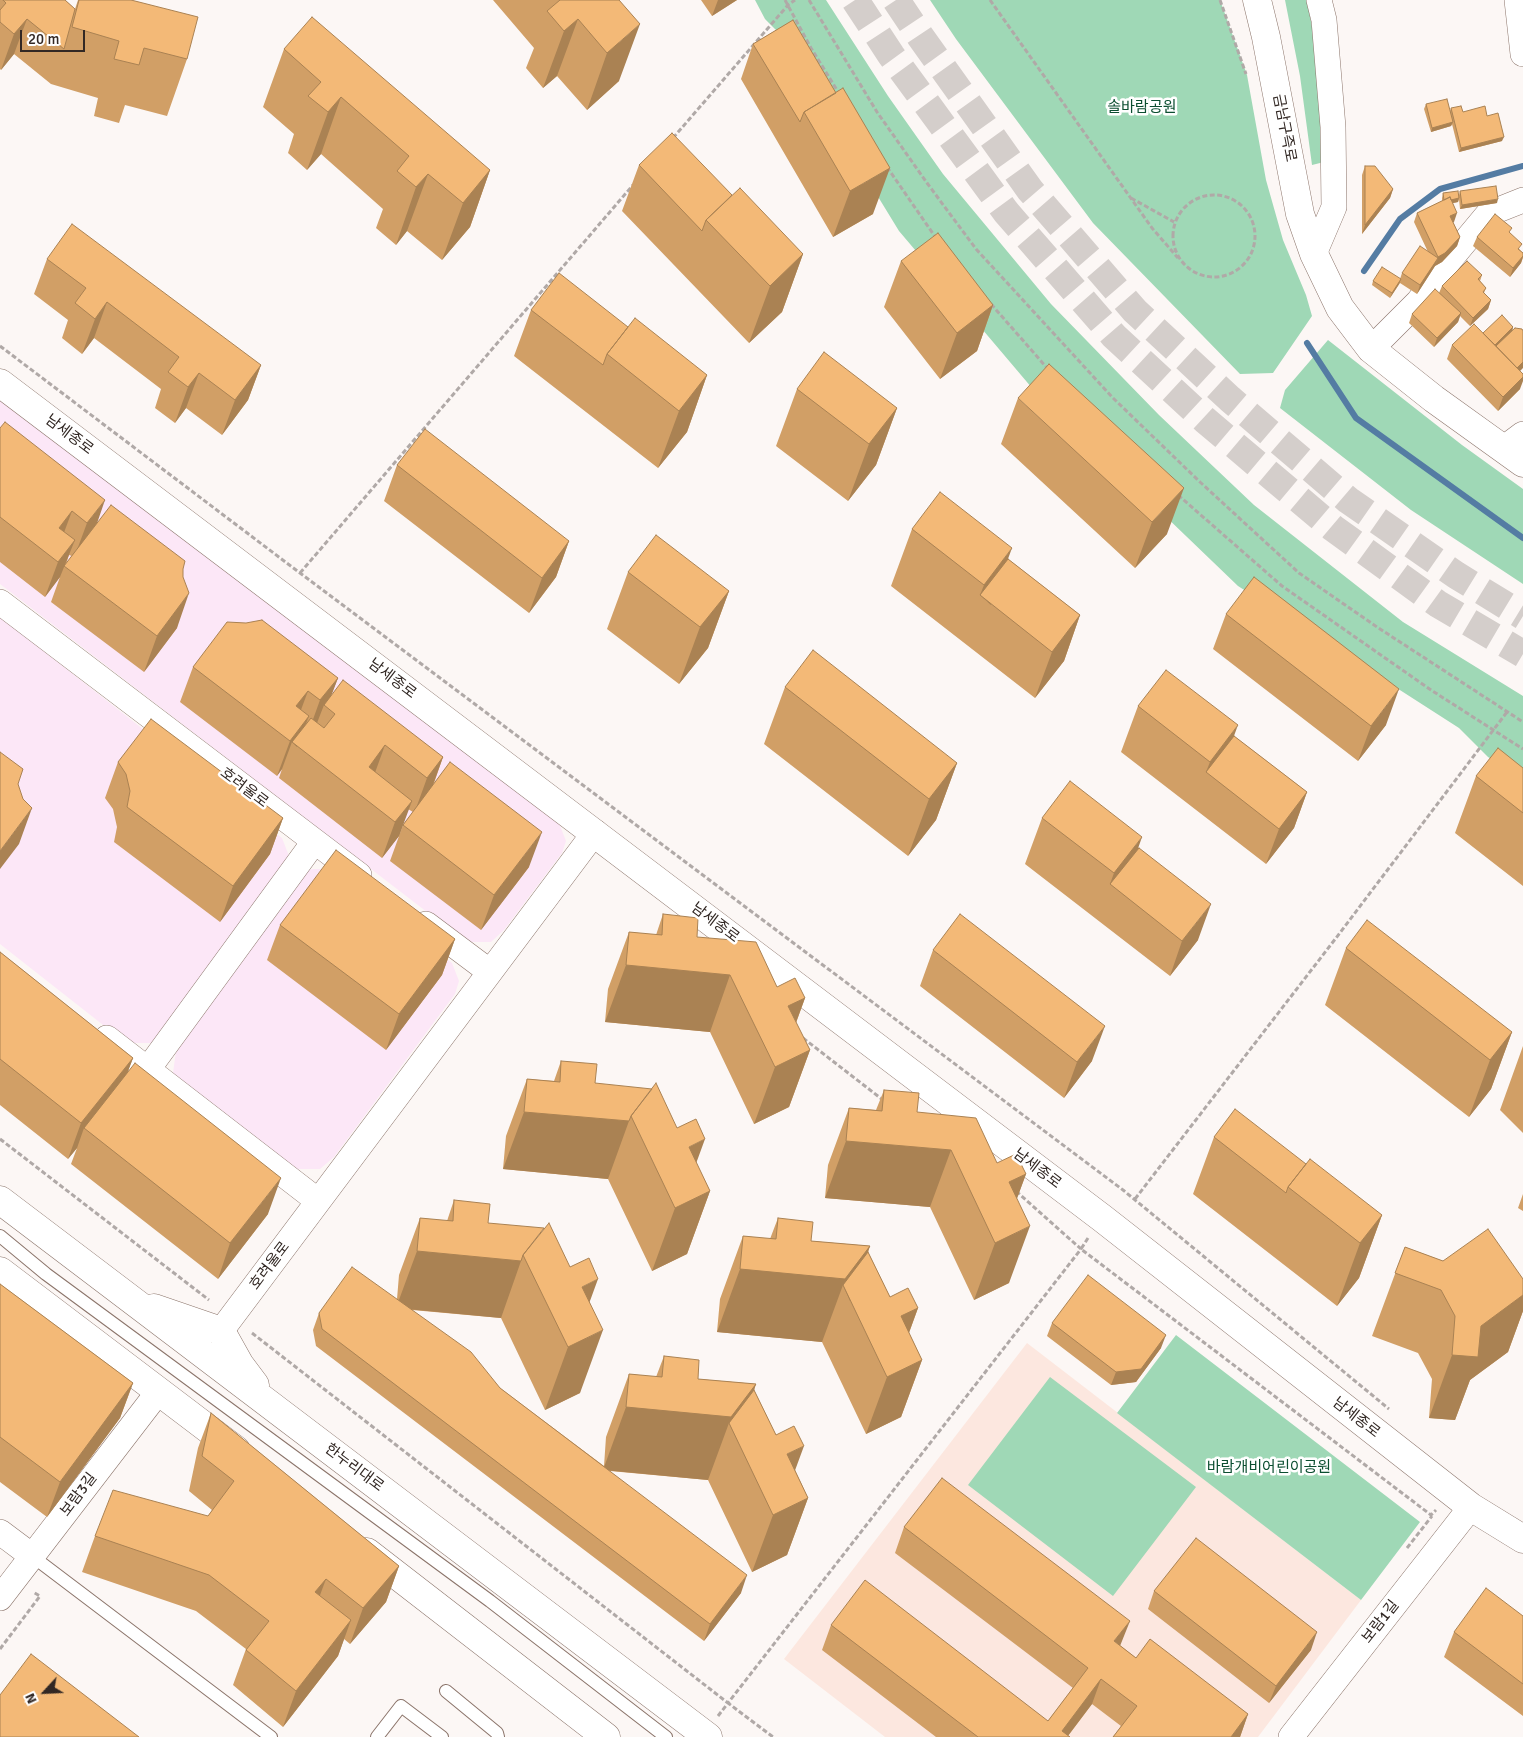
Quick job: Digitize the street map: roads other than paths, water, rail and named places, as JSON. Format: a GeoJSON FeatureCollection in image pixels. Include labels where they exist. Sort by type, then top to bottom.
{"type":"FeatureCollection","features":[{"type":"Feature","properties":{"kind":"street","name":"금남구즉로"},"geometry":{"type":"LineString","coordinates":[[1257,0],[1270,56],[1300,214],[1314,254],[1340,308],[1371,349],[1434,399],[1516,449]]}},
{"type":"Feature","properties":{"kind":"street"},"geometry":{"type":"LineString","coordinates":[[1314,254],[1334,207],[1333,127],[1324,20],[1320,0]]}},
{"type":"Feature","properties":{"kind":"street"},"geometry":{"type":"LineString","coordinates":[[1517,0],[1523,54]]}},
{"type":"Feature","properties":{"kind":"street"},"geometry":{"type":"LineString","coordinates":[[1371,349],[1419,300],[1488,214],[1523,200]]}},
{"type":"Feature","properties":{"kind":"street","name":"남세종로"},"geometry":{"type":"LineString","coordinates":[[0,383],[1102,1218],[1471,1508],[1523,1539]]}},
{"type":"Feature","properties":{"kind":"street","name":"호려울로"},"geometry":{"type":"LineString","coordinates":[[0,602],[378,889]]}},
{"type":"Feature","properties":{"kind":"street","name":"호려울로"},"geometry":{"type":"LineString","coordinates":[[226,1324],[594,832]]}},
{"type":"Feature","properties":{"kind":"street"},"geometry":{"type":"LineString","coordinates":[[148,1069],[314,842]]}},
{"type":"Feature","properties":{"kind":"street"},"geometry":{"type":"LineString","coordinates":[[410,913],[490,972]]}},
{"type":"Feature","properties":{"kind":"street"},"geometry":{"type":"LineString","coordinates":[[86,1022],[318,1201]]}},
{"type":"Feature","properties":{"kind":"street","name":"한누리대로"},"geometry":{"type":"LineString","coordinates":[[0,1200],[708,1737]]}},
{"type":"Feature","properties":{"kind":"street"},"geometry":{"type":"LineString","coordinates":[[0,1271],[253,1464]]}},
{"type":"Feature","properties":{"kind":"street"},"geometry":{"type":"LineString","coordinates":[[131,1300],[226,1324],[240,1365],[267,1403]]}},
{"type":"Feature","properties":{"kind":"street","name":"보람3길"},"geometry":{"type":"LineString","coordinates":[[0,1598],[159,1391]]}},
{"type":"Feature","properties":{"kind":"street","name":"보람1길"},"geometry":{"type":"LineString","coordinates":[[1291,1737],[1471,1508]]}},
{"type":"Feature","properties":{"kind":"street"},"geometry":{"type":"LineString","coordinates":[[0,1532],[32,1556]]}},
{"type":"Feature","properties":{"kind":"street"},"geometry":{"type":"LineString","coordinates":[[346,1536],[606,1737]]}},
{"type":"Feature","properties":{"kind":"lane"},"geometry":{"type":"LineString","coordinates":[[0,1236],[46,1274],[490,1601],[666,1737]]}},
{"type":"Feature","properties":{"kind":"lane"},"geometry":{"type":"LineString","coordinates":[[32,1556],[271,1737]]}},
{"type":"Feature","properties":{"kind":"lane"},"geometry":{"type":"LineString","coordinates":[[446,1691],[497,1733],[498,1737]]}},
{"type":"Feature","properties":{"kind":"lane"},"geometry":{"type":"LineString","coordinates":[[377,1737],[401,1706],[442,1737]]}},
{"type":"Feature","properties":{"kind":"waterway"},"geometry":{"type":"LineString","coordinates":[[1364,271],[1400,219],[1440,189],[1523,166]]}},
{"type":"Feature","properties":{"kind":"waterway"},"geometry":{"type":"LineString","coordinates":[[1307,343],[1356,418],[1523,538]]}},
{"type":"Feature","properties":{"kind":"tunnel"},"geometry":{"type":"LineString","coordinates":[[855,0],[891,55],[1006,212],[1114,336],[1205,420],[1333,528],[1438,604],[1523,654]]}},
{"type":"Feature","properties":{"kind":"tunnel"},"geometry":{"type":"LineString","coordinates":[[896,0],[1030,190],[1135,311],[1230,399],[1348,500],[1456,575],[1523,616]]}},
{"type":"Feature","properties":{"kind":"park label","name":"솔바람공원"},"geometry":{"type":"Point","coordinates":[1142,108]}},
{"type":"Feature","properties":{"kind":"park label","name":"바람개비어린이공원"},"geometry":{"type":"Point","coordinates":[1269,1468]}}]}
